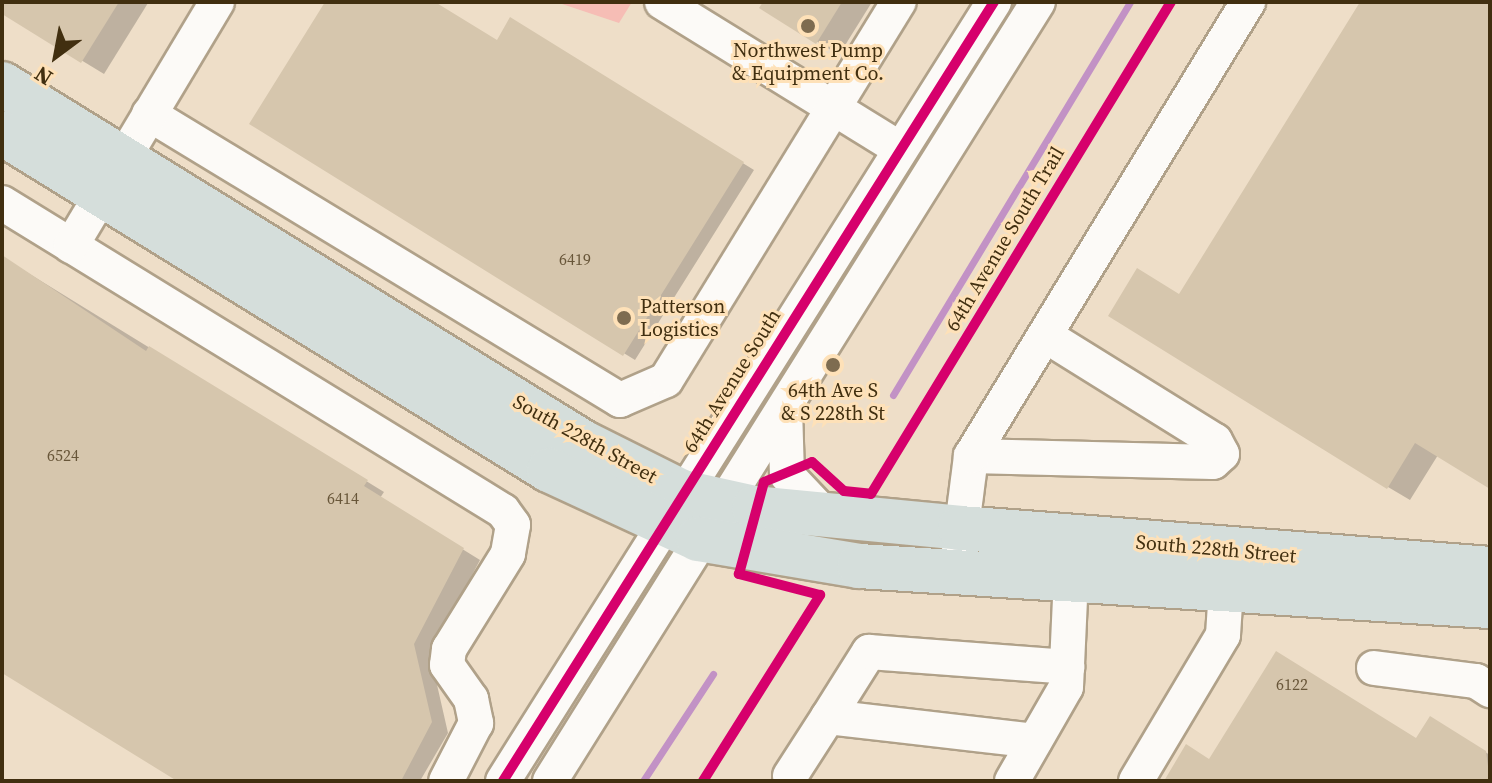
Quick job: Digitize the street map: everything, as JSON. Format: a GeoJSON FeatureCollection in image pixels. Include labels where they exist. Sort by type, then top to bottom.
{"type":"FeatureCollection","features":[{"type":"Feature","properties":{"kind":"main road","name":"South 228th Street"},"geometry":{"type":"LineString","coordinates":[[2,84],[112,176]]}},
{"type":"Feature","properties":{"kind":"main road","name":"South 228th Street"},"geometry":{"type":"LineString","coordinates":[[2,133],[112,176],[584,443],[691,515],[859,566],[1490,606]]}},
{"type":"Feature","properties":{"kind":"main road","name":"South 228th Street"},"geometry":{"type":"LineString","coordinates":[[691,515],[825,515],[1490,569]]}},
{"type":"Feature","properties":{"kind":"street"},"geometry":{"type":"LineString","coordinates":[[71,246],[217,2]]}},
{"type":"Feature","properties":{"kind":"street"},"geometry":{"type":"LineString","coordinates":[[662,2],[900,149]]}},
{"type":"Feature","properties":{"kind":"street"},"geometry":{"type":"LineString","coordinates":[[149,114],[620,400],[666,380],[899,2]]}},
{"type":"Feature","properties":{"kind":"street","name":"64th Avenue South"},"geometry":{"type":"LineString","coordinates":[[550,781],[691,515],[900,149],[994,2]]}},
{"type":"Feature","properties":{"kind":"street","name":"64th Avenue South"},"geometry":{"type":"LineString","coordinates":[[503,781],[691,515],[785,406],[1038,2]]}},
{"type":"Feature","properties":{"kind":"street"},"geometry":{"type":"LineString","coordinates":[[958,572],[960,528],[971,456],[1248,2]]}},
{"type":"Feature","properties":{"kind":"street"},"geometry":{"type":"LineString","coordinates":[[2,203],[503,511],[513,525],[508,554],[449,649],[447,665],[471,699],[476,723],[446,781]]}},
{"type":"Feature","properties":{"kind":"street"},"geometry":{"type":"LineString","coordinates":[[971,456],[1213,462],[1222,454],[1215,441],[1045,335]]}},
{"type":"Feature","properties":{"kind":"street"},"geometry":{"type":"LineString","coordinates":[[785,406],[787,475],[825,515]]}},
{"type":"Feature","properties":{"kind":"street"},"geometry":{"type":"LineString","coordinates":[[1012,781],[1066,687],[1072,536]]}},
{"type":"Feature","properties":{"kind":"street"},"geometry":{"type":"LineString","coordinates":[[1136,781],[1223,635],[1226,589]]}},
{"type":"Feature","properties":{"kind":"street"},"geometry":{"type":"LineString","coordinates":[[796,779],[828,717],[869,652],[1067,667]]}},
{"type":"Feature","properties":{"kind":"street"},"geometry":{"type":"LineString","coordinates":[[1374,668],[1476,681],[1490,690]]}},
{"type":"Feature","properties":{"kind":"street"},"geometry":{"type":"LineString","coordinates":[[828,717],[1035,741]]}},
{"type":"Feature","properties":{"kind":"shaded area"},"geometry":{"type":"Polygon","coordinates":[[[556,2],[632,2],[619,23],[556,2]]]}},
{"type":"Feature","properties":{"kind":"building"},"geometry":{"type":"Polygon","coordinates":[[[2,2],[119,2],[81,63],[2,14],[2,2]]]}},
{"type":"Feature","properties":{"kind":"building"},"geometry":{"type":"Polygon","coordinates":[[[325,2],[435,2],[497,40],[510,17],[744,162],[623,356],[249,124],[325,2]]]}},
{"type":"Feature","properties":{"kind":"building","name":"Northwest Pump & Equipment Co."},"geometry":{"type":"Polygon","coordinates":[[[763,2],[842,2],[816,44],[759,8],[763,2]]]}},
{"type":"Feature","properties":{"kind":"building"},"geometry":{"type":"Polygon","coordinates":[[[1360,2],[1490,2],[1490,489],[1415,443],[1387,489],[1108,316],[1137,268],[1179,294],[1360,2]]]}},
{"type":"Feature","properties":{"kind":"building"},"geometry":{"type":"Polygon","coordinates":[[[2,255],[146,351],[149,346],[368,480],[364,486],[464,548],[414,644],[432,722],[401,781],[177,781],[2,673],[2,255]]]}},
{"type":"Feature","properties":{"kind":"building"},"geometry":{"type":"Polygon","coordinates":[[[1276,651],[1416,738],[1430,716],[1486,751],[1490,781],[1164,781],[1186,744],[1209,759],[1276,651]]]}},
{"type":"Feature","properties":{"kind":"waterway"},"geometry":{"type":"LineString","coordinates":[[893,395],[1130,2]]}},
{"type":"Feature","properties":{"kind":"waterway"},"geometry":{"type":"LineString","coordinates":[[643,781],[713,674]]}},
{"type":"Feature","properties":{"kind":"cycle path"},"geometry":{"type":"LineString","coordinates":[[503,781],[994,2]]}},
{"type":"Feature","properties":{"kind":"cycle path","name":"64th Avenue South Trail"},"geometry":{"type":"LineString","coordinates":[[703,781],[820,595],[739,574],[764,482],[812,462],[844,491],[871,494],[1171,2]]}},
{"type":"Feature","properties":{"kind":"place","name":"Northwest Pump & Equipment Co."},"geometry":{"type":"Point","coordinates":[808,26]}},
{"type":"Feature","properties":{"kind":"place","name":"Patterson Logistics"},"geometry":{"type":"Point","coordinates":[624,318]}},
{"type":"Feature","properties":{"kind":"place","name":"64th Ave S & S 228th St"},"geometry":{"type":"Point","coordinates":[833,365]}}]}
